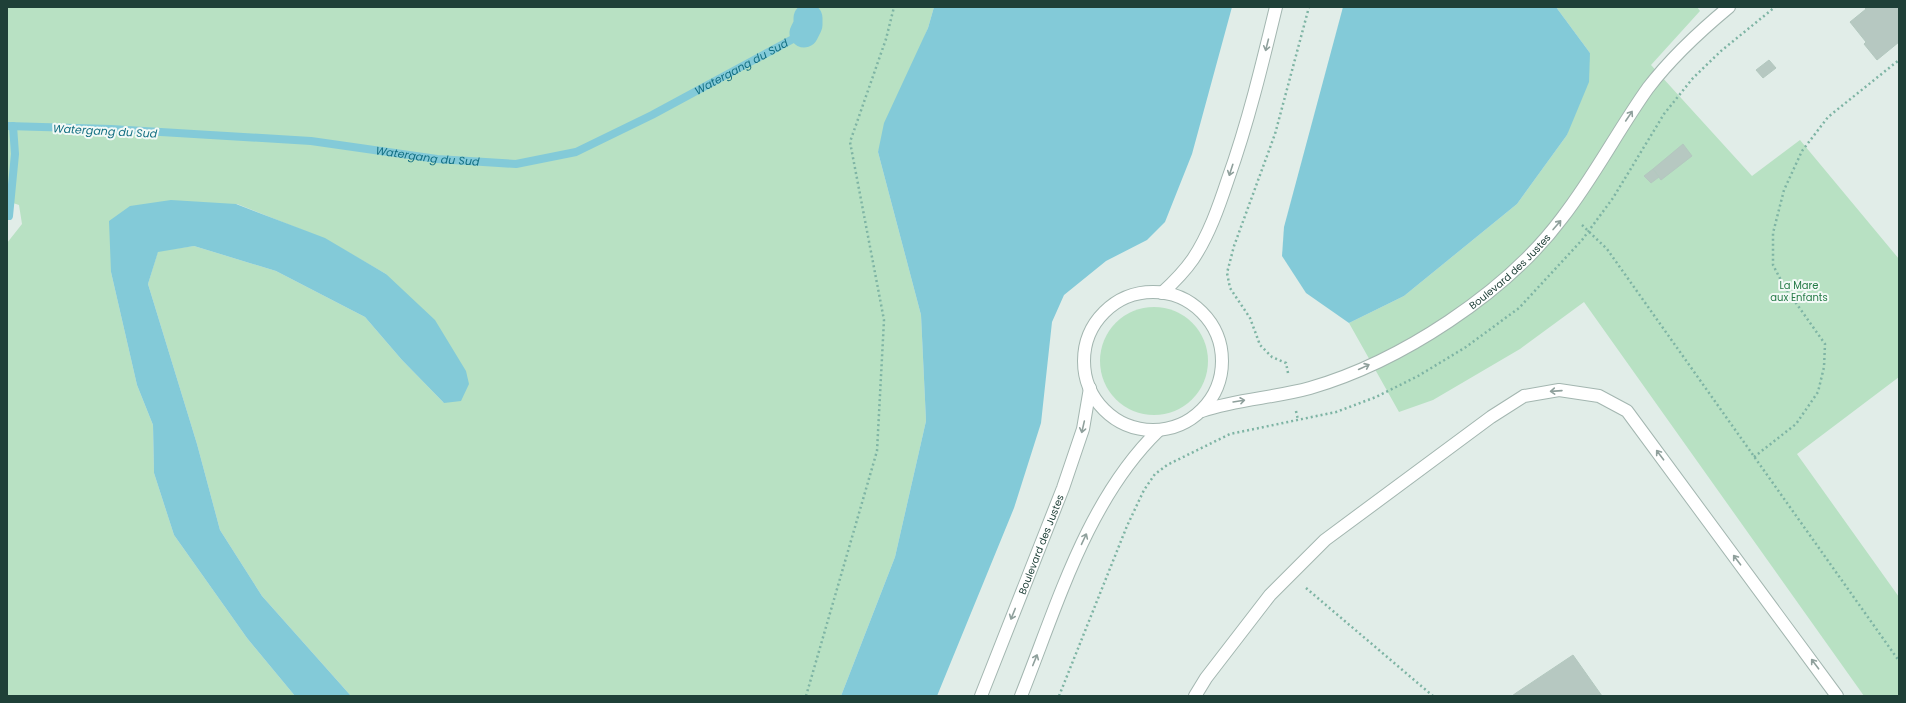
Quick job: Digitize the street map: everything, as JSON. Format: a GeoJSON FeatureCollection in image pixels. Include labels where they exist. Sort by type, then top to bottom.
{"type":"FeatureCollection","features":[{"type":"Feature","properties":{"kind":"street"},"geometry":{"type":"LineString","coordinates":[[1162,293],[1181,275],[1194,259],[1207,234],[1222,197],[1246,124],[1276,7]]}},
{"type":"Feature","properties":{"kind":"street","name":"Boulevard des Justes"},"geometry":{"type":"LineString","coordinates":[[1202,411],[1230,402],[1291,392],[1324,383],[1364,368],[1409,345],[1453,319],[1481,299],[1503,280],[1546,237],[1566,212],[1650,86],[1696,36],[1729,7]]}},
{"type":"Feature","properties":{"kind":"street"},"geometry":{"type":"LineString","coordinates":[[1144,293],[1162,293],[1182,299],[1192,304],[1207,317],[1218,335],[1222,355],[1221,376],[1214,395],[1202,411],[1181,424],[1158,431],[1141,429],[1117,420],[1104,410],[1090,388],[1085,371],[1084,353],[1089,335],[1098,320],[1111,307],[1127,298],[1144,293]]}},
{"type":"Feature","properties":{"kind":"street","name":"Boulevard des Justes"},"geometry":{"type":"LineString","coordinates":[[981,696],[1063,488],[1083,430],[1090,388]]}},
{"type":"Feature","properties":{"kind":"street"},"geometry":{"type":"LineString","coordinates":[[1195,696],[1206,678],[1270,595],[1325,540],[1491,417],[1524,396],[1559,390],[1599,396],[1627,411],[1837,696]]}},
{"type":"Feature","properties":{"kind":"street"},"geometry":{"type":"LineString","coordinates":[[1021,696],[1086,535],[1119,477],[1132,458],[1158,431]]}},
{"type":"Feature","properties":{"kind":"path"},"geometry":{"type":"LineString","coordinates":[[806,696],[877,451],[884,320],[850,142],[886,39],[894,7]]}},
{"type":"Feature","properties":{"kind":"path"},"geometry":{"type":"LineString","coordinates":[[1298,420],[1286,363],[1272,357],[1260,345],[1250,318],[1230,288],[1227,273],[1234,246],[1275,134],[1309,7]]}},
{"type":"Feature","properties":{"kind":"path"},"geometry":{"type":"LineString","coordinates":[[1754,457],[1796,424],[1818,392],[1824,367],[1825,344],[1784,286],[1773,265],[1773,233],[1784,190],[1802,151],[1828,117],[1899,60]]}},
{"type":"Feature","properties":{"kind":"path"},"geometry":{"type":"LineString","coordinates":[[1566,212],[1589,230],[1607,248],[1899,661]]}},
{"type":"Feature","properties":{"kind":"path"},"geometry":{"type":"LineString","coordinates":[[1290,574],[1433,696]]}},
{"type":"Feature","properties":{"kind":"green space"},"geometry":{"type":"Polygon","coordinates":[[[7,7],[934,7],[928,28],[878,152],[921,315],[926,421],[895,557],[841,696],[351,696],[262,596],[220,530],[197,444],[148,284],[158,251],[194,246],[276,271],[365,317],[402,360],[444,403],[386,274],[325,239],[237,204],[111,272],[137,385],[153,425],[154,473],[174,535],[247,638],[295,696],[7,696],[7,243],[22,224],[19,205],[7,201],[7,7]]]}},
{"type":"Feature","properties":{"kind":"green space","name":"La Mare aux Enfants"},"geometry":{"type":"Polygon","coordinates":[[[1556,7],[1697,7],[1700,11],[1651,65],[1752,176],[1800,140],[1899,259],[1899,377],[1797,454],[1899,597],[1899,696],[1864,696],[1584,302],[1520,349],[1433,400],[1399,412],[1349,323],[1404,296],[1517,204],[1567,135],[1590,53],[1556,7]]]}},
{"type":"Feature","properties":{"kind":"green space"},"geometry":{"type":"Polygon","coordinates":[[[1154,307],[1175,311],[1192,323],[1204,340],[1208,361],[1204,382],[1192,399],[1175,411],[1154,415],[1133,411],[1116,399],[1104,382],[1100,361],[1104,340],[1116,323],[1133,311],[1154,307]]]}},
{"type":"Feature","properties":{"kind":"water"},"geometry":{"type":"Polygon","coordinates":[[[934,7],[1232,7],[1192,154],[1165,222],[1147,240],[1106,261],[1064,295],[1052,322],[1041,423],[1014,508],[937,696],[841,696],[895,557],[926,421],[921,315],[878,152],[884,123],[928,28],[934,7]]]}},
{"type":"Feature","properties":{"kind":"water"},"geometry":{"type":"Polygon","coordinates":[[[1343,7],[1556,7],[1590,53],[1589,82],[1567,135],[1517,204],[1404,296],[1349,323],[1306,293],[1282,256],[1284,227],[1343,7]]]}},
{"type":"Feature","properties":{"kind":"water"},"geometry":{"type":"Polygon","coordinates":[[[171,200],[236,204],[325,238],[386,274],[435,320],[466,371],[469,384],[461,401],[444,403],[402,360],[365,317],[276,271],[194,246],[158,252],[148,284],[197,444],[220,530],[262,596],[351,696],[295,696],[247,638],[174,535],[154,473],[153,425],[137,385],[111,272],[109,221],[130,206],[171,200]]]}},
{"type":"Feature","properties":{"kind":"building"},"geometry":{"type":"Polygon","coordinates":[[[1864,7],[1899,7],[1899,42],[1877,60],[1864,44],[1866,42],[1850,22],[1866,9],[1864,7]]]}},
{"type":"Feature","properties":{"kind":"building"},"geometry":{"type":"Polygon","coordinates":[[[1769,60],[1776,68],[1763,78],[1756,70],[1769,60]]]}},
{"type":"Feature","properties":{"kind":"building"},"geometry":{"type":"Polygon","coordinates":[[[1683,144],[1692,156],[1661,180],[1653,169],[1683,144]]]}},
{"type":"Feature","properties":{"kind":"building"},"geometry":{"type":"Polygon","coordinates":[[[1653,169],[1659,177],[1651,183],[1644,176],[1653,169]]]}},
{"type":"Feature","properties":{"kind":"building"},"geometry":{"type":"Polygon","coordinates":[[[1573,655],[1602,696],[1512,696],[1516,693],[1573,655]]]}},
{"type":"Feature","properties":{"kind":"waterway","name":"Watergang du Sud"},"geometry":{"type":"LineString","coordinates":[[804,33],[808,25],[808,18]]}},
{"type":"Feature","properties":{"kind":"waterway","name":"Watergang du Sud"},"geometry":{"type":"LineString","coordinates":[[7,126],[111,129],[311,141],[437,159],[516,164],[576,152],[652,115],[804,33]]}},
{"type":"Feature","properties":{"kind":"waterway"},"geometry":{"type":"LineString","coordinates":[[7,216],[9,216],[15,154],[13,126]]}}]}
